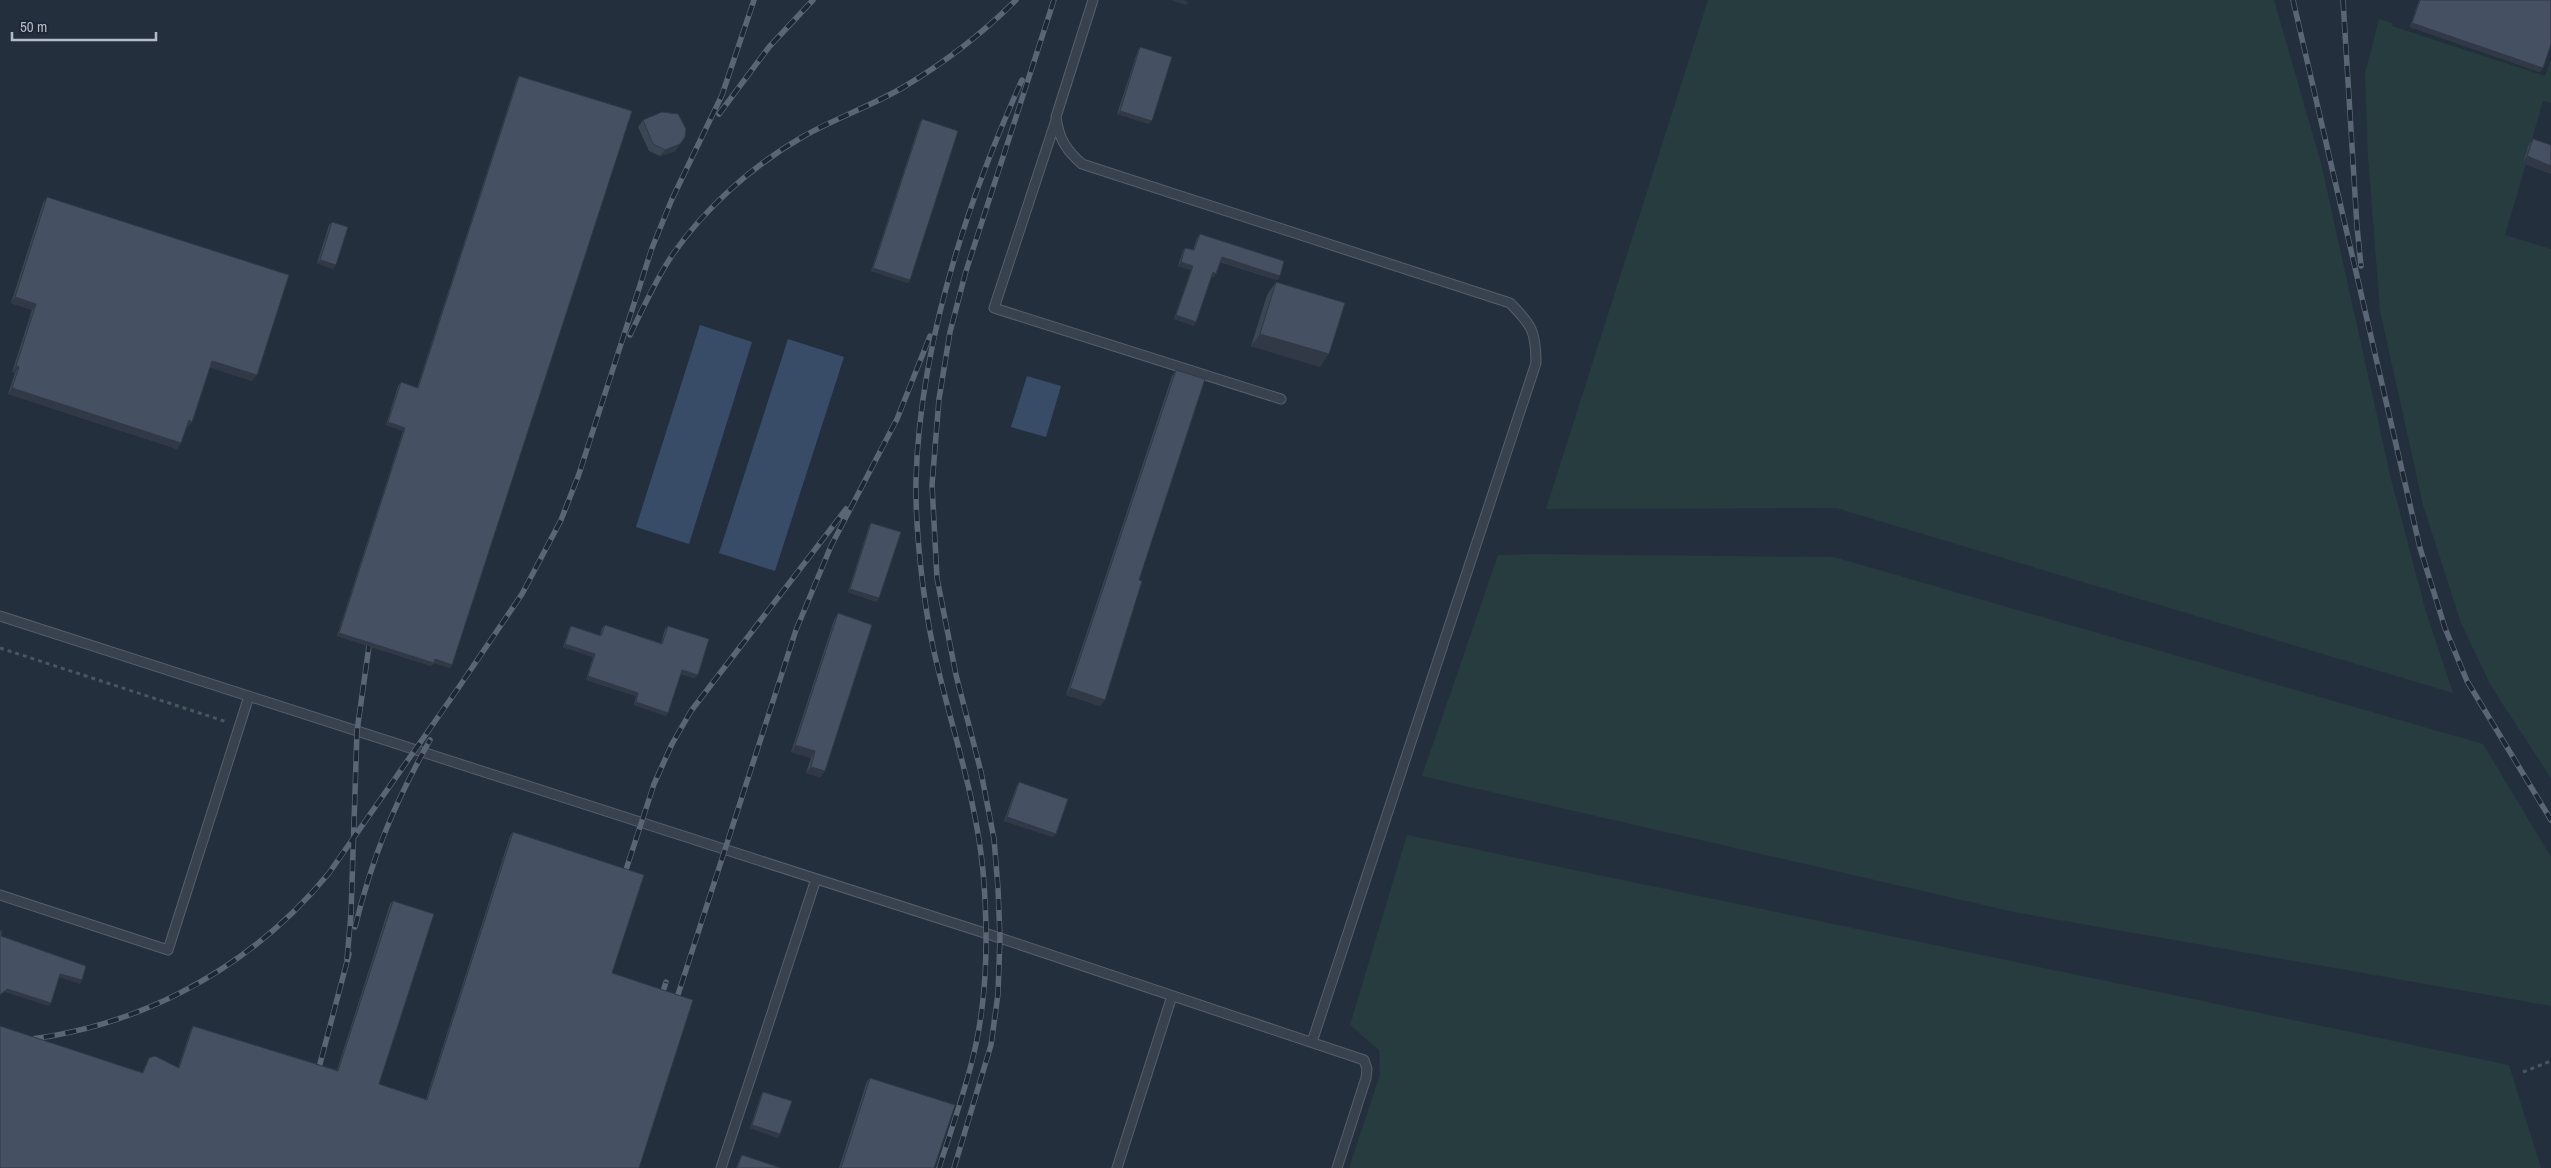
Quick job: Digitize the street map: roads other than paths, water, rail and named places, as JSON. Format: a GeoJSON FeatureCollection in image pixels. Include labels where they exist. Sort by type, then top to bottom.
{"type":"FeatureCollection","features":[{"type":"Feature","properties":{"kind":"lane"},"geometry":{"type":"LineString","coordinates":[[1094,0],[994,308],[1281,399]]}},
{"type":"Feature","properties":{"kind":"lane"},"geometry":{"type":"LineString","coordinates":[[1056,117],[1059,136],[1068,152],[1082,164],[1510,303],[1526,318],[1536,339],[1536,363],[1312,1042]]}},
{"type":"Feature","properties":{"kind":"lane"},"geometry":{"type":"LineString","coordinates":[[0,616],[816,879],[1364,1060],[1367,1069],[1366,1078],[1337,1168]]}},
{"type":"Feature","properties":{"kind":"lane"},"geometry":{"type":"LineString","coordinates":[[0,895],[168,950],[249,696]]}},
{"type":"Feature","properties":{"kind":"lane"},"geometry":{"type":"LineString","coordinates":[[721,1168],[816,879]]}},
{"type":"Feature","properties":{"kind":"lane"},"geometry":{"type":"LineString","coordinates":[[1117,1168],[1172,996]]}},
{"type":"Feature","properties":{"kind":"water"},"geometry":{"type":"Polygon","coordinates":[[[700,325],[752,342],[689,544],[636,527],[700,325]]]}},
{"type":"Feature","properties":{"kind":"water"},"geometry":{"type":"Polygon","coordinates":[[[788,339],[844,357],[775,571],[719,553],[788,339]]]}},
{"type":"Feature","properties":{"kind":"water"},"geometry":{"type":"Polygon","coordinates":[[[1027,376],[1061,386],[1046,437],[1011,427],[1027,376]]]}},
{"type":"Feature","properties":{"kind":"railway"},"geometry":{"type":"LineString","coordinates":[[0,1042],[48,1037],[94,1026],[139,1011],[182,992],[223,968],[262,940],[297,908],[329,873],[522,594],[561,520],[579,474],[652,248],[672,199],[722,95],[754,0]]}},
{"type":"Feature","properties":{"kind":"railway"},"geometry":{"type":"LineString","coordinates":[[719,114],[769,47],[813,0]]}},
{"type":"Feature","properties":{"kind":"railway"},"geometry":{"type":"LineString","coordinates":[[630,335],[655,283],[673,254],[700,220],[732,188],[785,147],[828,123],[902,88],[933,68],[976,36],[1016,0]]}},
{"type":"Feature","properties":{"kind":"railway"},"geometry":{"type":"LineString","coordinates":[[954,1168],[991,1045],[998,994],[1000,938],[994,839],[981,772],[956,675],[937,578],[932,485],[939,399],[950,332],[966,271],[1054,0]]}},
{"type":"Feature","properties":{"kind":"railway"},"geometry":{"type":"LineString","coordinates":[[2293,0],[2420,548],[2445,628],[2467,681],[2551,820]]}},
{"type":"Feature","properties":{"kind":"railway"},"geometry":{"type":"LineString","coordinates":[[2343,0],[2361,266]]}},
{"type":"Feature","properties":{"kind":"railway"},"geometry":{"type":"LineString","coordinates":[[939,1168],[968,1076],[980,1023],[985,980],[986,915],[983,871],[974,814],[939,675],[929,628],[923,586],[916,498],[919,428],[937,326],[950,275],[983,175],[1022,80]]}},
{"type":"Feature","properties":{"kind":"railway"},"geometry":{"type":"LineString","coordinates":[[674,1007],[796,630],[831,546],[897,419],[930,336]]}},
{"type":"Feature","properties":{"kind":"railway"},"geometry":{"type":"LineString","coordinates":[[622,882],[654,784],[672,744],[691,711],[846,509]]}},
{"type":"Feature","properties":{"kind":"railway"},"geometry":{"type":"LineString","coordinates":[[347,959],[351,914],[357,731],[371,632]]}},
{"type":"Feature","properties":{"kind":"railway"},"geometry":{"type":"LineString","coordinates":[[355,927],[369,876],[386,830],[395,808],[430,740]]}},
{"type":"Feature","properties":{"kind":"railway"},"geometry":{"type":"LineString","coordinates":[[316,1079],[349,954]]}},
{"type":"Feature","properties":{"kind":"railway"},"geometry":{"type":"LineString","coordinates":[[659,1004],[666,982]]}}]}
